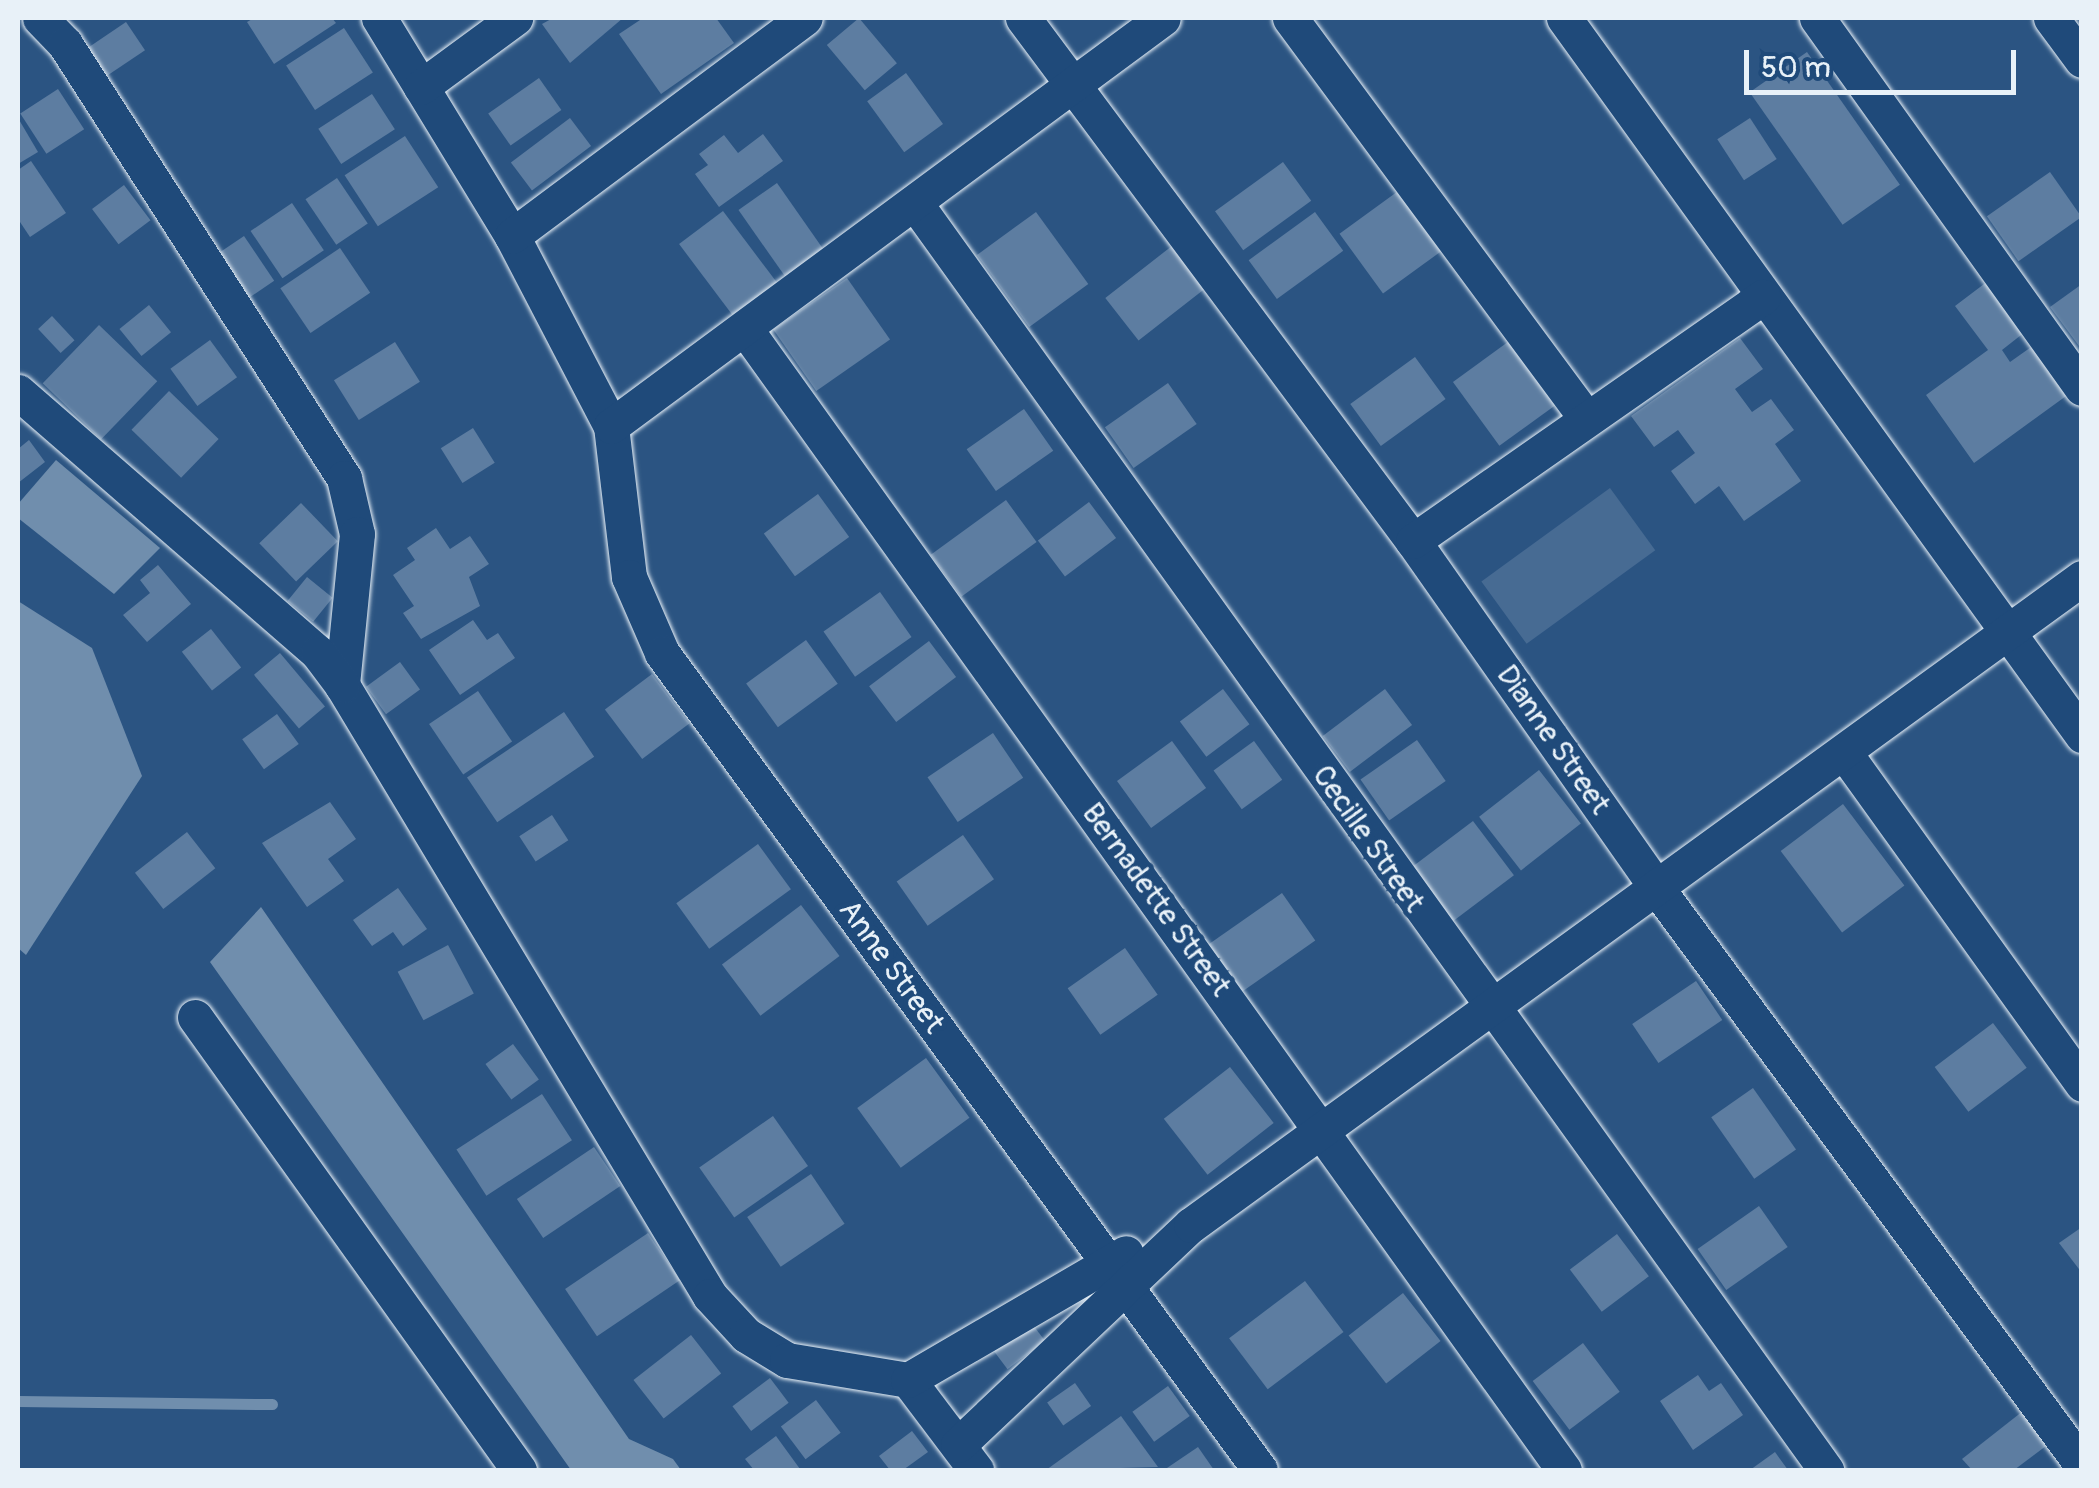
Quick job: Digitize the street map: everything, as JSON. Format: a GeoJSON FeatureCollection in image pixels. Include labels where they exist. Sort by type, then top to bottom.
{"type":"FeatureCollection","features":[{"type":"Feature","properties":{"kind":"street"},"geometry":{"type":"LineString","coordinates":[[40,18],[65,44],[344,478],[357,534],[342,685]]}},
{"type":"Feature","properties":{"kind":"street"},"geometry":{"type":"LineString","coordinates":[[379,18],[512,236],[611,426],[746,330],[1163,18]]}},
{"type":"Feature","properties":{"kind":"street"},"geometry":{"type":"LineString","coordinates":[[422,87],[514,18]]}},
{"type":"Feature","properties":{"kind":"street"},"geometry":{"type":"LineString","coordinates":[[512,236],[805,18]]}},
{"type":"Feature","properties":{"kind":"street","name":"Dianne Street"},"geometry":{"type":"LineString","coordinates":[[1023,18],[1413,541],[1656,886],[2082,1465]]}},
{"type":"Feature","properties":{"kind":"street"},"geometry":{"type":"LineString","coordinates":[[1290,18],[1585,417]]}},
{"type":"Feature","properties":{"kind":"street"},"geometry":{"type":"LineString","coordinates":[[1564,18],[2006,635],[2082,735]]}},
{"type":"Feature","properties":{"kind":"street"},"geometry":{"type":"LineString","coordinates":[[1817,18],[2082,388]]}},
{"type":"Feature","properties":{"kind":"street"},"geometry":{"type":"LineString","coordinates":[[2051,18],[2082,60]]}},
{"type":"Feature","properties":{"kind":"street","name":"Cecille Street"},"geometry":{"type":"LineString","coordinates":[[915,203],[1488,1007],[1826,1470]]}},
{"type":"Feature","properties":{"kind":"street"},"geometry":{"type":"LineString","coordinates":[[1413,541],[1585,417],[1763,297]]}},
{"type":"Feature","properties":{"kind":"street","name":"Bernadette Street"},"geometry":{"type":"LineString","coordinates":[[746,330],[1564,1470]]}},
{"type":"Feature","properties":{"kind":"street"},"geometry":{"type":"LineString","coordinates":[[18,392],[318,653],[342,685],[710,1296],[746,1335],[788,1360],[908,1380],[1117,1275],[1192,1225],[1656,886],[1846,755],[2082,578]]}},
{"type":"Feature","properties":{"kind":"street","name":"Anne Street"},"geometry":{"type":"LineString","coordinates":[[611,426],[629,577],[662,653],[1260,1470]]}},
{"type":"Feature","properties":{"kind":"street"},"geometry":{"type":"LineString","coordinates":[[1846,755],[2082,1084]]}},
{"type":"Feature","properties":{"kind":"street"},"geometry":{"type":"LineString","coordinates":[[195,1018],[520,1470]]}},
{"type":"Feature","properties":{"kind":"street"},"geometry":{"type":"LineString","coordinates":[[908,1380],[966,1458],[1117,1275]]}},
{"type":"Feature","properties":{"kind":"shaded area"},"geometry":{"type":"Polygon","coordinates":[[[56,460],[160,548],[114,594],[18,518],[18,504],[56,460]]]}},
{"type":"Feature","properties":{"kind":"shaded area"},"geometry":{"type":"Polygon","coordinates":[[[1610,488],[1655,550],[1527,644],[1481,581],[1610,488]]]}},
{"type":"Feature","properties":{"kind":"shaded area"},"geometry":{"type":"Polygon","coordinates":[[[18,601],[92,648],[142,776],[26,955],[18,948],[18,601]]]}},
{"type":"Feature","properties":{"kind":"shaded area"},"geometry":{"type":"Polygon","coordinates":[[[261,907],[629,1439],[673,1459],[681,1470],[571,1470],[210,962],[261,907]]]}},
{"type":"Feature","properties":{"kind":"building"},"geometry":{"type":"Polygon","coordinates":[[[254,18],[332,18],[336,23],[274,64],[247,22],[254,18]]]}},
{"type":"Feature","properties":{"kind":"building"},"geometry":{"type":"Polygon","coordinates":[[[553,18],[623,18],[570,63],[542,24],[553,18]]]}},
{"type":"Feature","properties":{"kind":"building"},"geometry":{"type":"Polygon","coordinates":[[[643,18],[716,18],[734,43],[661,94],[619,34],[643,18]]]}},
{"type":"Feature","properties":{"kind":"building"},"geometry":{"type":"Polygon","coordinates":[[[859,18],[897,63],[865,90],[827,45],[859,18]]]}},
{"type":"Feature","properties":{"kind":"building"},"geometry":{"type":"Polygon","coordinates":[[[126,22],[145,50],[104,78],[85,49],[126,22]]]}},
{"type":"Feature","properties":{"kind":"building"},"geometry":{"type":"Polygon","coordinates":[[[344,28],[373,72],[315,110],[286,66],[344,28]]]}},
{"type":"Feature","properties":{"kind":"building"},"geometry":{"type":"Polygon","coordinates":[[[1807,52],[1900,185],[1843,225],[1750,92],[1807,52]]]}},
{"type":"Feature","properties":{"kind":"building"},"geometry":{"type":"Polygon","coordinates":[[[906,73],[943,124],[904,152],[867,101],[906,73]]]}},
{"type":"Feature","properties":{"kind":"building"},"geometry":{"type":"Polygon","coordinates":[[[539,78],[561,110],[511,146],[488,114],[539,78]]]}},
{"type":"Feature","properties":{"kind":"building"},"geometry":{"type":"Polygon","coordinates":[[[58,89],[84,129],[46,154],[20,114],[58,89]]]}},
{"type":"Feature","properties":{"kind":"building"},"geometry":{"type":"Polygon","coordinates":[[[372,94],[395,129],[341,164],[318,129],[372,94]]]}},
{"type":"Feature","properties":{"kind":"building"},"geometry":{"type":"Polygon","coordinates":[[[18,118],[38,152],[18,164],[18,118]]]}},
{"type":"Feature","properties":{"kind":"building"},"geometry":{"type":"Polygon","coordinates":[[[570,118],[591,146],[532,190],[511,163],[570,118]]]}},
{"type":"Feature","properties":{"kind":"building"},"geometry":{"type":"Polygon","coordinates":[[[1750,118],[1777,159],[1744,180],[1717,139],[1750,118]]]}},
{"type":"Feature","properties":{"kind":"building"},"geometry":{"type":"Polygon","coordinates":[[[763,134],[783,161],[719,207],[695,174],[708,165],[699,154],[724,135],[738,153],[763,134]]]}},
{"type":"Feature","properties":{"kind":"building"},"geometry":{"type":"Polygon","coordinates":[[[405,136],[438,187],[378,226],[345,175],[405,136]]]}},
{"type":"Feature","properties":{"kind":"building"},"geometry":{"type":"Polygon","coordinates":[[[31,161],[66,213],[30,237],[18,219],[18,170],[31,161]]]}},
{"type":"Feature","properties":{"kind":"building"},"geometry":{"type":"Polygon","coordinates":[[[1283,162],[1311,201],[1243,250],[1215,211],[1283,162]]]}},
{"type":"Feature","properties":{"kind":"building"},"geometry":{"type":"Polygon","coordinates":[[[2050,172],[2082,217],[2018,261],[1987,216],[2050,172]]]}},
{"type":"Feature","properties":{"kind":"building"},"geometry":{"type":"Polygon","coordinates":[[[337,178],[368,224],[336,245],[305,199],[337,178]]]}},
{"type":"Feature","properties":{"kind":"building"},"geometry":{"type":"Polygon","coordinates":[[[777,183],[828,256],[790,283],[738,210],[777,183]]]}},
{"type":"Feature","properties":{"kind":"building"},"geometry":{"type":"Polygon","coordinates":[[[124,185],[150,220],[119,244],[92,209],[124,185]]]}},
{"type":"Feature","properties":{"kind":"building"},"geometry":{"type":"Polygon","coordinates":[[[1401,189],[1444,249],[1383,294],[1340,234],[1401,189]]]}},
{"type":"Feature","properties":{"kind":"building"},"geometry":{"type":"Polygon","coordinates":[[[292,203],[324,250],[282,278],[251,231],[292,203]]]}},
{"type":"Feature","properties":{"kind":"building"},"geometry":{"type":"Polygon","coordinates":[[[723,211],[783,290],[739,323],[679,244],[723,211]]]}},
{"type":"Feature","properties":{"kind":"building"},"geometry":{"type":"Polygon","coordinates":[[[1036,212],[1088,284],[1029,327],[977,255],[1036,212]]]}},
{"type":"Feature","properties":{"kind":"building"},"geometry":{"type":"Polygon","coordinates":[[[1315,212],[1343,251],[1277,299],[1249,260],[1315,212]]]}},
{"type":"Feature","properties":{"kind":"building"},"geometry":{"type":"Polygon","coordinates":[[[244,236],[274,281],[244,301],[214,256],[244,236]]]}},
{"type":"Feature","properties":{"kind":"building"},"geometry":{"type":"Polygon","coordinates":[[[1177,242],[1210,285],[1139,341],[1105,298],[1177,242]]]}},
{"type":"Feature","properties":{"kind":"building"},"geometry":{"type":"Polygon","coordinates":[[[340,248],[370,293],[311,333],[280,288],[340,248]]]}},
{"type":"Feature","properties":{"kind":"building"},"geometry":{"type":"Polygon","coordinates":[[[847,278],[890,339],[816,391],[773,330],[847,278]]]}},
{"type":"Feature","properties":{"kind":"building"},"geometry":{"type":"Polygon","coordinates":[[[1992,278],[2030,328],[2002,350],[2010,362],[2037,343],[2073,391],[1974,463],[1926,395],[1988,350],[1955,306],[1992,278]]]}},
{"type":"Feature","properties":{"kind":"building"},"geometry":{"type":"Polygon","coordinates":[[[2082,284],[2082,350],[2050,307],[2082,284]]]}},
{"type":"Feature","properties":{"kind":"building"},"geometry":{"type":"Polygon","coordinates":[[[149,305],[171,332],[141,356],[119,329],[149,305]]]}},
{"type":"Feature","properties":{"kind":"building"},"geometry":{"type":"Polygon","coordinates":[[[52,316],[75,340],[61,353],[38,329],[52,316]]]}},
{"type":"Feature","properties":{"kind":"building"},"geometry":{"type":"Polygon","coordinates":[[[99,325],[157,381],[101,440],[43,383],[99,325]]]}},
{"type":"Feature","properties":{"kind":"building"},"geometry":{"type":"Polygon","coordinates":[[[1740,338],[1763,369],[1735,389],[1752,412],[1771,399],[1794,430],[1775,444],[1801,481],[1744,521],[1719,486],[1695,504],[1671,471],[1695,453],[1678,430],[1654,447],[1631,416],[1740,338]]]}},
{"type":"Feature","properties":{"kind":"building"},"geometry":{"type":"Polygon","coordinates":[[[1512,339],[1558,403],[1499,446],[1453,382],[1512,339]]]}},
{"type":"Feature","properties":{"kind":"building"},"geometry":{"type":"Polygon","coordinates":[[[210,340],[237,377],[197,406],[170,369],[210,340]]]}},
{"type":"Feature","properties":{"kind":"building"},"geometry":{"type":"Polygon","coordinates":[[[395,342],[420,382],[359,420],[334,380],[395,342]]]}},
{"type":"Feature","properties":{"kind":"building"},"geometry":{"type":"Polygon","coordinates":[[[1415,357],[1446,399],[1381,446],[1350,404],[1415,357]]]}},
{"type":"Feature","properties":{"kind":"building"},"geometry":{"type":"Polygon","coordinates":[[[1168,383],[1197,424],[1134,468],[1105,427],[1168,383]]]}},
{"type":"Feature","properties":{"kind":"building"},"geometry":{"type":"Polygon","coordinates":[[[169,391],[219,439],[181,478],[131,430],[169,391]]]}},
{"type":"Feature","properties":{"kind":"building"},"geometry":{"type":"Polygon","coordinates":[[[1024,409],[1053,451],[996,491],[967,449],[1024,409]]]}},
{"type":"Feature","properties":{"kind":"building"},"geometry":{"type":"Polygon","coordinates":[[[473,428],[495,463],[463,483],[441,448],[473,428]]]}},
{"type":"Feature","properties":{"kind":"building"},"geometry":{"type":"Polygon","coordinates":[[[29,440],[45,462],[18,483],[18,449],[29,440]]]}},
{"type":"Feature","properties":{"kind":"building"},"geometry":{"type":"Polygon","coordinates":[[[818,494],[849,537],[795,576],[764,533],[818,494]]]}},
{"type":"Feature","properties":{"kind":"building"},"geometry":{"type":"Polygon","coordinates":[[[1006,500],[1037,542],[961,597],[931,555],[1006,500]]]}},
{"type":"Feature","properties":{"kind":"building"},"geometry":{"type":"Polygon","coordinates":[[[1089,502],[1116,538],[1065,576],[1038,541],[1089,502]]]}},
{"type":"Feature","properties":{"kind":"building"},"geometry":{"type":"Polygon","coordinates":[[[301,503],[338,541],[296,581],[259,543],[301,503]]]}},
{"type":"Feature","properties":{"kind":"building"},"geometry":{"type":"Polygon","coordinates":[[[436,528],[450,549],[470,536],[489,564],[469,577],[480,606],[421,639],[403,613],[414,606],[393,575],[415,560],[407,548],[436,528]]]}},
{"type":"Feature","properties":{"kind":"building"},"geometry":{"type":"Polygon","coordinates":[[[158,565],[191,604],[147,642],[123,615],[150,593],[140,580],[158,565]]]}},
{"type":"Feature","properties":{"kind":"building"},"geometry":{"type":"Polygon","coordinates":[[[307,577],[333,598],[313,622],[287,601],[307,577]]]}},
{"type":"Feature","properties":{"kind":"building"},"geometry":{"type":"Polygon","coordinates":[[[880,592],[912,637],[855,677],[823,632],[880,592]]]}},
{"type":"Feature","properties":{"kind":"building"},"geometry":{"type":"Polygon","coordinates":[[[473,620],[487,640],[498,633],[515,658],[460,695],[429,650],[473,620]]]}},
{"type":"Feature","properties":{"kind":"building"},"geometry":{"type":"Polygon","coordinates":[[[211,629],[241,668],[212,690],[182,652],[211,629]]]}},
{"type":"Feature","properties":{"kind":"building"},"geometry":{"type":"Polygon","coordinates":[[[806,640],[838,684],[778,727],[746,683],[806,640]]]}},
{"type":"Feature","properties":{"kind":"building"},"geometry":{"type":"Polygon","coordinates":[[[929,641],[956,677],[896,722],[869,686],[929,641]]]}},
{"type":"Feature","properties":{"kind":"building"},"geometry":{"type":"Polygon","coordinates":[[[280,653],[325,707],[299,728],[254,675],[280,653]]]}},
{"type":"Feature","properties":{"kind":"building"},"geometry":{"type":"Polygon","coordinates":[[[400,662],[420,690],[386,714],[366,687],[400,662]]]}},
{"type":"Feature","properties":{"kind":"building"},"geometry":{"type":"Polygon","coordinates":[[[652,674],[689,724],[642,759],[605,710],[652,674]]]}},
{"type":"Feature","properties":{"kind":"building"},"geometry":{"type":"Polygon","coordinates":[[[1223,689],[1249,724],[1206,757],[1180,721],[1223,689]]]}},
{"type":"Feature","properties":{"kind":"building"},"geometry":{"type":"Polygon","coordinates":[[[1385,689],[1412,725],[1350,772],[1323,736],[1385,689]]]}},
{"type":"Feature","properties":{"kind":"building"},"geometry":{"type":"Polygon","coordinates":[[[478,691],[512,742],[463,775],[429,724],[478,691]]]}},
{"type":"Feature","properties":{"kind":"building"},"geometry":{"type":"Polygon","coordinates":[[[564,712],[594,757],[497,822],[467,777],[564,712]]]}},
{"type":"Feature","properties":{"kind":"building"},"geometry":{"type":"Polygon","coordinates":[[[277,714],[299,744],[264,769],[242,739],[277,714]]]}},
{"type":"Feature","properties":{"kind":"building"},"geometry":{"type":"Polygon","coordinates":[[[993,733],[1023,778],[958,822],[928,777],[993,733]]]}},
{"type":"Feature","properties":{"kind":"building"},"geometry":{"type":"Polygon","coordinates":[[[1417,740],[1446,781],[1389,821],[1360,780],[1417,740]]]}},
{"type":"Feature","properties":{"kind":"building"},"geometry":{"type":"Polygon","coordinates":[[[1172,741],[1206,788],[1151,828],[1117,781],[1172,741]]]}},
{"type":"Feature","properties":{"kind":"building"},"geometry":{"type":"Polygon","coordinates":[[[1254,741],[1282,780],[1242,809],[1214,770],[1254,741]]]}},
{"type":"Feature","properties":{"kind":"building"},"geometry":{"type":"Polygon","coordinates":[[[1539,770],[1581,824],[1521,870],[1479,817],[1539,770]]]}},
{"type":"Feature","properties":{"kind":"building"},"geometry":{"type":"Polygon","coordinates":[[[330,802],[356,839],[328,859],[344,881],[307,907],[262,843],[330,802]]]}},
{"type":"Feature","properties":{"kind":"building"},"geometry":{"type":"Polygon","coordinates":[[[1843,804],[1904,885],[1842,932],[1781,851],[1843,804]]]}},
{"type":"Feature","properties":{"kind":"building"},"geometry":{"type":"Polygon","coordinates":[[[552,815],[568,840],[536,861],[519,836],[552,815]]]}},
{"type":"Feature","properties":{"kind":"building"},"geometry":{"type":"Polygon","coordinates":[[[1473,821],[1514,875],[1452,922],[1411,868],[1473,821]]]}},
{"type":"Feature","properties":{"kind":"building"},"geometry":{"type":"Polygon","coordinates":[[[187,832],[215,868],[163,909],[135,873],[187,832]]]}},
{"type":"Feature","properties":{"kind":"building"},"geometry":{"type":"Polygon","coordinates":[[[963,835],[994,879],[928,926],[897,881],[963,835]]]}},
{"type":"Feature","properties":{"kind":"building"},"geometry":{"type":"Polygon","coordinates":[[[758,844],[791,889],[709,949],[676,903],[758,844]]]}},
{"type":"Feature","properties":{"kind":"building"},"geometry":{"type":"Polygon","coordinates":[[[398,888],[427,929],[403,946],[393,932],[372,946],[353,920],[398,888]]]}},
{"type":"Feature","properties":{"kind":"building"},"geometry":{"type":"Polygon","coordinates":[[[1282,893],[1315,941],[1237,996],[1203,948],[1282,893]]]}},
{"type":"Feature","properties":{"kind":"building"},"geometry":{"type":"Polygon","coordinates":[[[801,905],[840,956],[760,1016],[722,965],[801,905]]]}},
{"type":"Feature","properties":{"kind":"building"},"geometry":{"type":"Polygon","coordinates":[[[448,945],[474,994],[423,1020],[398,972],[448,945]]]}},
{"type":"Feature","properties":{"kind":"building"},"geometry":{"type":"Polygon","coordinates":[[[1125,948],[1158,995],[1100,1035],[1068,988],[1125,948]]]}},
{"type":"Feature","properties":{"kind":"building"},"geometry":{"type":"Polygon","coordinates":[[[1696,981],[1722,1020],[1658,1063],[1632,1024],[1696,981]]]}},
{"type":"Feature","properties":{"kind":"building"},"geometry":{"type":"Polygon","coordinates":[[[1993,1023],[2027,1068],[1968,1112],[1935,1067],[1993,1023]]]}},
{"type":"Feature","properties":{"kind":"building"},"geometry":{"type":"Polygon","coordinates":[[[513,1044],[539,1080],[511,1100],[485,1064],[513,1044]]]}},
{"type":"Feature","properties":{"kind":"building"},"geometry":{"type":"Polygon","coordinates":[[[926,1058],[969,1118],[901,1168],[857,1108],[926,1058]]]}},
{"type":"Feature","properties":{"kind":"building"},"geometry":{"type":"Polygon","coordinates":[[[1230,1067],[1274,1123],[1208,1175],[1164,1119],[1230,1067]]]}},
{"type":"Feature","properties":{"kind":"building"},"geometry":{"type":"Polygon","coordinates":[[[1753,1088],[1796,1149],[1754,1179],[1711,1117],[1753,1088]]]}},
{"type":"Feature","properties":{"kind":"building"},"geometry":{"type":"Polygon","coordinates":[[[542,1094],[572,1140],[486,1196],[456,1150],[542,1094]]]}},
{"type":"Feature","properties":{"kind":"building"},"geometry":{"type":"Polygon","coordinates":[[[773,1116],[808,1166],[734,1218],[699,1168],[773,1116]]]}},
{"type":"Feature","properties":{"kind":"building"},"geometry":{"type":"Polygon","coordinates":[[[594,1147],[620,1186],[543,1238],[517,1199],[594,1147]]]}},
{"type":"Feature","properties":{"kind":"building"},"geometry":{"type":"Polygon","coordinates":[[[811,1174],[845,1224],[781,1267],[747,1217],[811,1174]]]}},
{"type":"Feature","properties":{"kind":"building"},"geometry":{"type":"Polygon","coordinates":[[[1759,1206],[1788,1247],[1726,1290],[1698,1249],[1759,1206]]]}},
{"type":"Feature","properties":{"kind":"building"},"geometry":{"type":"Polygon","coordinates":[[[2082,1227],[2082,1273],[2059,1243],[2082,1227]]]}},
{"type":"Feature","properties":{"kind":"building"},"geometry":{"type":"Polygon","coordinates":[[[648,1233],[680,1280],[597,1336],[565,1289],[648,1233]]]}},
{"type":"Feature","properties":{"kind":"building"},"geometry":{"type":"Polygon","coordinates":[[[1617,1234],[1649,1276],[1602,1312],[1570,1270],[1617,1234]]]}},
{"type":"Feature","properties":{"kind":"building"},"geometry":{"type":"Polygon","coordinates":[[[1305,1281],[1344,1332],[1268,1389],[1229,1338],[1305,1281]]]}},
{"type":"Feature","properties":{"kind":"building"},"geometry":{"type":"Polygon","coordinates":[[[1403,1293],[1441,1341],[1386,1384],[1349,1335],[1403,1293]]]}},
{"type":"Feature","properties":{"kind":"building"},"geometry":{"type":"Polygon","coordinates":[[[1027,1317],[1045,1341],[1008,1369],[989,1345],[1027,1317]]]}},
{"type":"Feature","properties":{"kind":"building"},"geometry":{"type":"Polygon","coordinates":[[[691,1335],[721,1374],[664,1419],[633,1380],[691,1335]]]}},
{"type":"Feature","properties":{"kind":"building"},"geometry":{"type":"Polygon","coordinates":[[[1583,1343],[1620,1392],[1569,1430],[1533,1381],[1583,1343]]]}},
{"type":"Feature","properties":{"kind":"building"},"geometry":{"type":"Polygon","coordinates":[[[1698,1375],[1709,1391],[1721,1383],[1743,1415],[1693,1450],[1660,1401],[1698,1375]]]}},
{"type":"Feature","properties":{"kind":"building"},"geometry":{"type":"Polygon","coordinates":[[[770,1378],[789,1403],[751,1431],[732,1406],[770,1378]]]}},
{"type":"Feature","properties":{"kind":"building"},"geometry":{"type":"Polygon","coordinates":[[[1075,1383],[1091,1406],[1063,1425],[1047,1403],[1075,1383]]]}},
{"type":"Feature","properties":{"kind":"building"},"geometry":{"type":"Polygon","coordinates":[[[1168,1386],[1190,1416],[1154,1442],[1132,1412],[1168,1386]]]}},
{"type":"Feature","properties":{"kind":"building"},"geometry":{"type":"Polygon","coordinates":[[[816,1400],[841,1433],[806,1459],[781,1426],[816,1400]]]}},
{"type":"Feature","properties":{"kind":"building"},"geometry":{"type":"Polygon","coordinates":[[[2023,1411],[2046,1446],[2014,1470],[1972,1470],[1962,1459],[2023,1411]]]}},
{"type":"Feature","properties":{"kind":"building"},"geometry":{"type":"Polygon","coordinates":[[[1121,1416],[1158,1467],[1046,1470],[1121,1416]]]}},
{"type":"Feature","properties":{"kind":"building"},"geometry":{"type":"Polygon","coordinates":[[[912,1431],[928,1452],[903,1470],[890,1470],[879,1456],[912,1431]]]}},
{"type":"Feature","properties":{"kind":"building"},"geometry":{"type":"Polygon","coordinates":[[[776,1436],[800,1469],[754,1470],[745,1459],[776,1436]]]}},
{"type":"Feature","properties":{"kind":"building"},"geometry":{"type":"Polygon","coordinates":[[[1198,1447],[1214,1470],[1164,1470],[1198,1447]]]}},
{"type":"Feature","properties":{"kind":"building"},"geometry":{"type":"Polygon","coordinates":[[[1775,1452],[1788,1470],[1750,1470],[1775,1452]]]}},
{"type":"Feature","properties":{"kind":"waterway"},"geometry":{"type":"LineString","coordinates":[[18,1401],[272,1404]]}}]}
